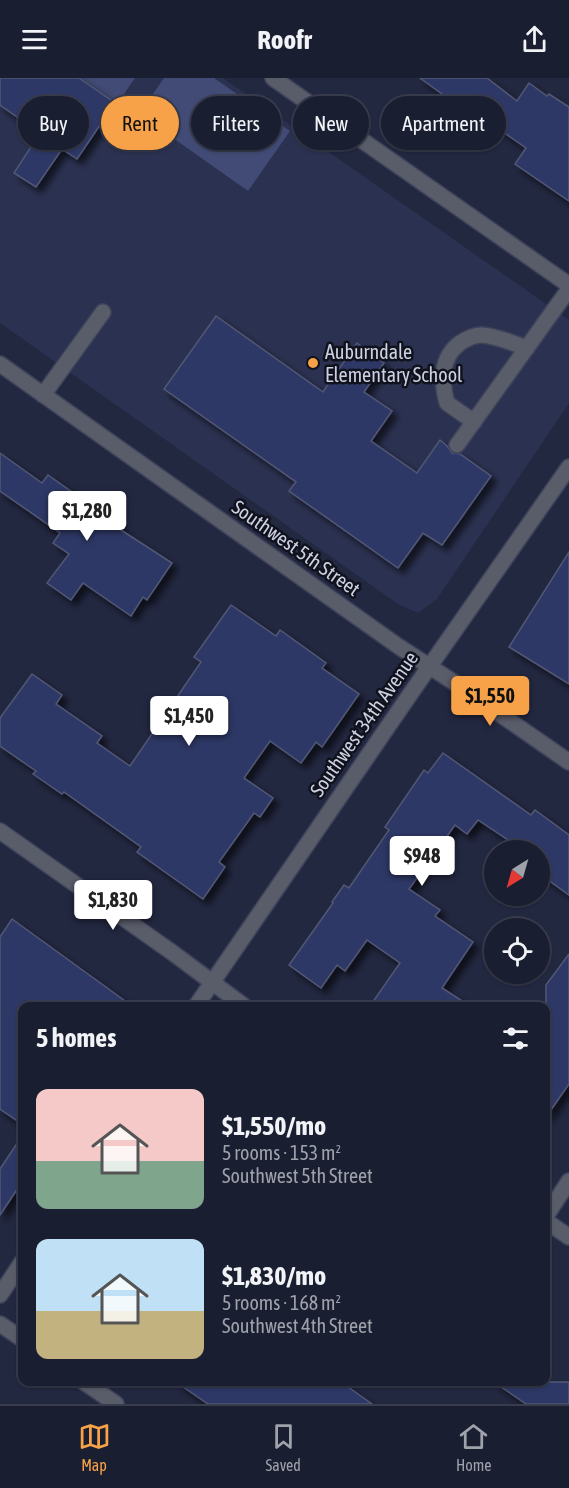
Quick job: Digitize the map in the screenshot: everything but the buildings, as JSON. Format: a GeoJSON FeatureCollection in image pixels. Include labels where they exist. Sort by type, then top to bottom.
{"type":"FeatureCollection","features":[{"type":"Feature","properties":{"kind":"street"},"geometry":{"type":"LineString","coordinates":[[273,78],[569,285]]}},
{"type":"Feature","properties":{"kind":"street"},"geometry":{"type":"LineString","coordinates":[[457,445],[569,290]]}},
{"type":"Feature","properties":{"kind":"street"},"geometry":{"type":"LineString","coordinates":[[43,395],[103,312]]}},
{"type":"Feature","properties":{"kind":"street"},"geometry":{"type":"LineString","coordinates":[[474,422],[447,403],[443,378],[448,356],[466,340],[480,335],[496,337],[527,348]]}},
{"type":"Feature","properties":{"kind":"street","name":"Southwest 5th Street"},"geometry":{"type":"LineString","coordinates":[[0,364],[398,646],[569,762]]}},
{"type":"Feature","properties":{"kind":"street","name":"Southwest 34th Avenue"},"geometry":{"type":"LineString","coordinates":[[199,1002],[429,666],[569,467]]}},
{"type":"Feature","properties":{"kind":"street"},"geometry":{"type":"LineString","coordinates":[[0,831],[164,946],[238,1002]]}},
{"type":"Feature","properties":{"kind":"street"},"geometry":{"type":"LineString","coordinates":[[550,1210],[569,1181]]}},
{"type":"Feature","properties":{"kind":"street"},"geometry":{"type":"LineString","coordinates":[[550,1224],[569,1237]]}},
{"type":"Feature","properties":{"kind":"street"},"geometry":{"type":"LineString","coordinates":[[0,1295],[18,1268]]}},
{"type":"Feature","properties":{"kind":"street"},"geometry":{"type":"LineString","coordinates":[[0,1324],[18,1335]]}},
{"type":"Feature","properties":{"kind":"street"},"geometry":{"type":"LineString","coordinates":[[90,1386],[116,1404]]}},
{"type":"Feature","properties":{"kind":"shaded area","name":"Auburndale Elementary School"},"geometry":{"type":"Polygon","coordinates":[[[0,78],[223,78],[249,96],[191,96],[191,150],[281,150],[281,119],[293,127],[293,150],[326,150],[569,320],[569,403],[437,599],[418,613],[398,604],[0,323],[0,78]]]}},
{"type":"Feature","properties":{"kind":"shaded area"},"geometry":{"type":"Polygon","coordinates":[[[81,78],[135,78],[123,96],[106,96],[81,78]]]}},
{"type":"Feature","properties":{"kind":"shaded area"},"geometry":{"type":"Polygon","coordinates":[[[164,78],[214,78],[240,96],[191,96],[191,150],[277,150],[248,191],[179,142],[179,96],[152,96],[164,78]]]}},
{"type":"Feature","properties":{"kind":"shaded area"},"geometry":{"type":"Polygon","coordinates":[[[281,125],[290,131],[281,144],[281,125]]]}},
{"type":"Feature","properties":{"kind":"place","name":"Auburndale Elementary School"},"geometry":{"type":"Point","coordinates":[313,363]}}]}
